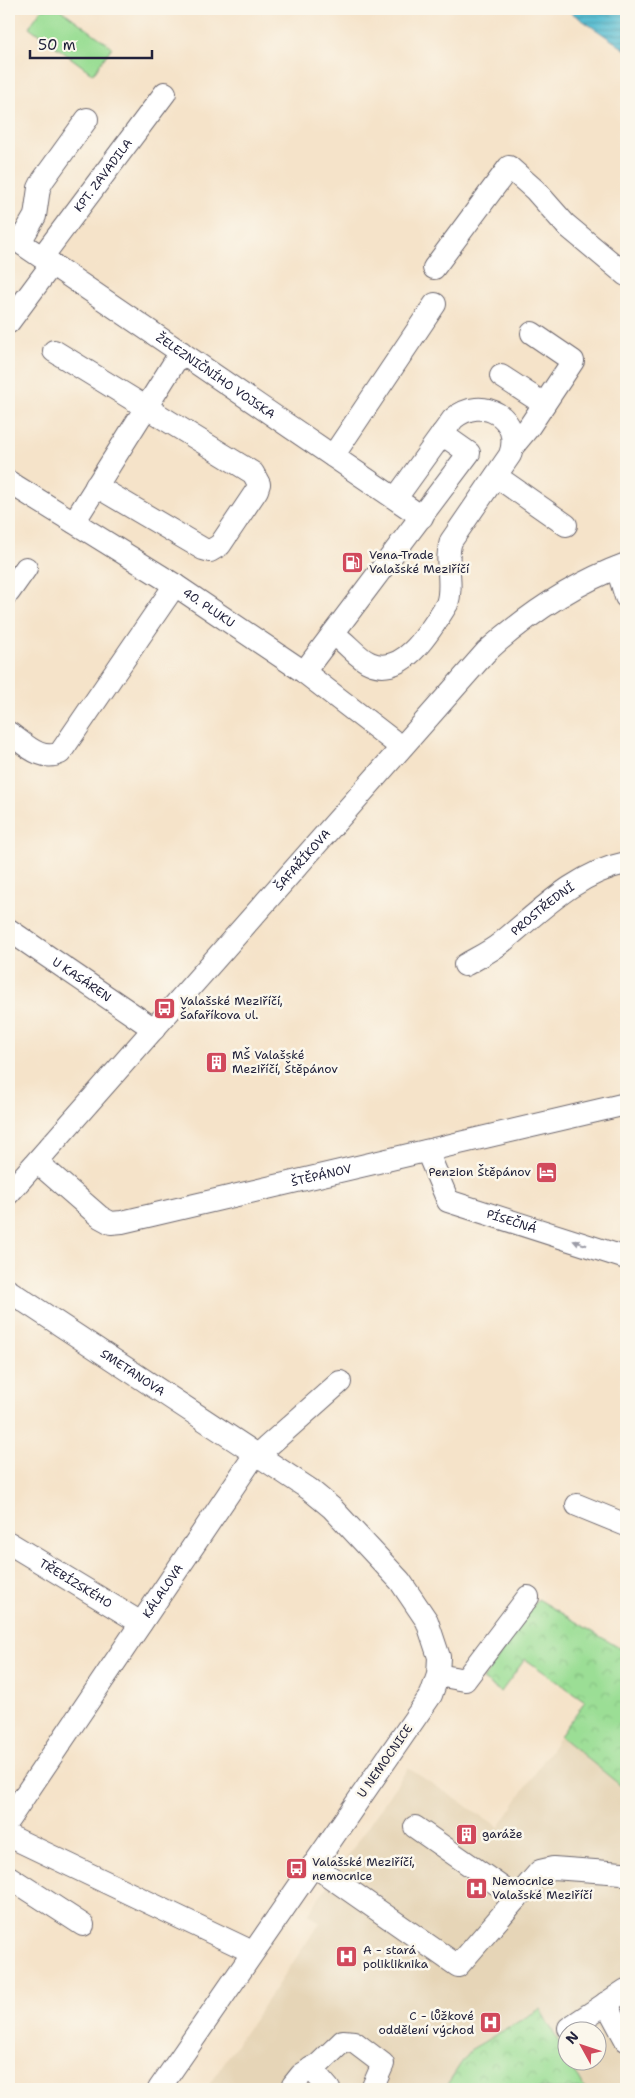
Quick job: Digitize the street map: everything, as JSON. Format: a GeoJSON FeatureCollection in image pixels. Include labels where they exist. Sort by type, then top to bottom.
{"type":"FeatureCollection","features":[{"type":"Feature","properties":{"kind":"street","name":"KPT. ZAVADILA"},"geometry":{"type":"LineString","coordinates":[[9,322],[47,261],[165,93]]}},
{"type":"Feature","properties":{"kind":"street"},"geometry":{"type":"LineString","coordinates":[[14,239],[35,216],[39,188],[43,180],[87,119]]}},
{"type":"Feature","properties":{"kind":"street"},"geometry":{"type":"LineString","coordinates":[[434,268],[509,167],[535,190],[565,224],[626,275]]}},
{"type":"Feature","properties":{"kind":"street","name":"ŽELEZNIČNÍHO VOJSKA"},"geometry":{"type":"LineString","coordinates":[[14,239],[422,517]]}},
{"type":"Feature","properties":{"kind":"street"},"geometry":{"type":"LineString","coordinates":[[333,456],[435,304]]}},
{"type":"Feature","properties":{"kind":"street"},"geometry":{"type":"LineString","coordinates":[[333,634],[345,641],[371,664],[395,664],[410,654],[447,604],[450,596],[448,556],[451,541],[510,455],[514,445],[574,361],[532,333]]}},
{"type":"Feature","properties":{"kind":"street"},"geometry":{"type":"LineString","coordinates":[[54,351],[146,406],[253,474],[257,479],[257,490],[220,544],[210,550],[202,549],[96,486]]}},
{"type":"Feature","properties":{"kind":"street"},"geometry":{"type":"LineString","coordinates":[[74,522],[181,352]]}},
{"type":"Feature","properties":{"kind":"street"},"geometry":{"type":"LineString","coordinates":[[501,376],[544,404]]}},
{"type":"Feature","properties":{"kind":"street"},"geometry":{"type":"LineString","coordinates":[[396,498],[442,434],[462,411],[479,408],[497,414],[514,433],[514,445]]}},
{"type":"Feature","properties":{"kind":"street"},"geometry":{"type":"LineString","coordinates":[[304,672],[469,453],[442,434]]}},
{"type":"Feature","properties":{"kind":"street"},"geometry":{"type":"LineString","coordinates":[[496,476],[566,525]]}},
{"type":"Feature","properties":{"kind":"street","name":"40. PLUKU"},"geometry":{"type":"LineString","coordinates":[[9,482],[175,585],[304,672],[401,747]]}},
{"type":"Feature","properties":{"kind":"street"},"geometry":{"type":"LineString","coordinates":[[621,566],[626,597]]}},
{"type":"Feature","properties":{"kind":"street","name":"ŠAFAŘÍKOVA"},"geometry":{"type":"LineString","coordinates":[[9,1193],[475,663],[519,622],[560,594],[621,566]]}},
{"type":"Feature","properties":{"kind":"street"},"geometry":{"type":"LineString","coordinates":[[9,592],[26,568]]}},
{"type":"Feature","properties":{"kind":"street"},"geometry":{"type":"LineString","coordinates":[[9,733],[41,755],[51,757],[60,753],[175,585]]}},
{"type":"Feature","properties":{"kind":"street","name":"PROSTŘEDNÍ"},"geometry":{"type":"LineString","coordinates":[[465,966],[499,944],[542,908],[574,885],[610,866],[626,863]]}},
{"type":"Feature","properties":{"kind":"street","name":"U KASÁREN"},"geometry":{"type":"LineString","coordinates":[[9,930],[154,1029]]}},
{"type":"Feature","properties":{"kind":"street","name":"ŠTĚPÁNOV"},"geometry":{"type":"LineString","coordinates":[[37,1162],[100,1217],[116,1223],[626,1104]]}},
{"type":"Feature","properties":{"kind":"street","name":"PÍSEČNÁ"},"geometry":{"type":"LineString","coordinates":[[427,1151],[448,1201],[626,1258]]}},
{"type":"Feature","properties":{"kind":"street","name":"SMETANOVA"},"geometry":{"type":"LineString","coordinates":[[9,1291],[256,1454]]}},
{"type":"Feature","properties":{"kind":"street","name":"KÁLALOVA"},"geometry":{"type":"LineString","coordinates":[[10,1820],[256,1454],[340,1382]]}},
{"type":"Feature","properties":{"kind":"street","name":"U NEMOCNICE"},"geometry":{"type":"LineString","coordinates":[[159,2089],[295,1906],[314,1866],[431,1695],[438,1676],[439,1657],[432,1632],[400,1581],[332,1508],[309,1489],[256,1454]]}},
{"type":"Feature","properties":{"kind":"street"},"geometry":{"type":"LineString","coordinates":[[577,1505],[626,1525]]}},
{"type":"Feature","properties":{"kind":"street","name":"TŘEBÍZSKÉHO"},"geometry":{"type":"LineString","coordinates":[[9,1543],[141,1623]]}},
{"type":"Feature","properties":{"kind":"street"},"geometry":{"type":"LineString","coordinates":[[438,1676],[465,1680],[528,1597]]}},
{"type":"Feature","properties":{"kind":"street"},"geometry":{"type":"LineString","coordinates":[[10,1820],[244,1948]]}},
{"type":"Feature","properties":{"kind":"street"},"geometry":{"type":"LineString","coordinates":[[414,1826],[516,1898]]}},
{"type":"Feature","properties":{"kind":"street"},"geometry":{"type":"LineString","coordinates":[[314,1866],[458,1966],[540,1871],[553,1868],[622,1873],[626,1875]]}},
{"type":"Feature","properties":{"kind":"street"},"geometry":{"type":"LineString","coordinates":[[9,1877],[83,1925]]}},
{"type":"Feature","properties":{"kind":"street"},"geometry":{"type":"LineString","coordinates":[[582,2020],[626,1990]]}},
{"type":"Feature","properties":{"kind":"street"},"geometry":{"type":"LineString","coordinates":[[606,2003],[626,2040]]}},
{"type":"Feature","properties":{"kind":"street"},"geometry":{"type":"LineString","coordinates":[[293,2085],[343,2041],[354,2042],[383,2064],[372,2089]]}},
{"type":"Feature","properties":{"kind":"street"},"geometry":{"type":"LineString","coordinates":[[311,2068],[329,2089]]}},
{"type":"Feature","properties":{"kind":"shaded area","name":"Nemocnice Valašské Meziříčí"},"geometry":{"type":"Polygon","coordinates":[[[560,1736],[626,1790],[626,2089],[206,2089],[320,1923],[308,1914],[408,1768],[499,1827],[560,1736]]]}},
{"type":"Feature","properties":{"kind":"green space"},"geometry":{"type":"Polygon","coordinates":[[[42,9],[60,9],[112,47],[93,74],[29,27],[42,9]]]}},
{"type":"Feature","properties":{"kind":"green space"},"geometry":{"type":"Polygon","coordinates":[[[538,1599],[626,1652],[626,1790],[560,1736],[585,1701],[525,1659],[501,1692],[483,1680],[538,1599]]]}},
{"type":"Feature","properties":{"kind":"green space"},"geometry":{"type":"Polygon","coordinates":[[[540,2009],[558,2041],[558,2070],[574,2070],[585,2089],[444,2089],[470,2050],[540,2009]]]}},
{"type":"Feature","properties":{"kind":"water"},"geometry":{"type":"Polygon","coordinates":[[[566,9],[626,9],[626,50],[566,9]]]}},
{"type":"Feature","properties":{"kind":"place","name":"Vena-Trade Valašské Meziříčí"},"geometry":{"type":"Point","coordinates":[353,562]}},
{"type":"Feature","properties":{"kind":"place","name":"Valašské Meziříčí, Šafaříkova ul."},"geometry":{"type":"Point","coordinates":[164,1008]}},
{"type":"Feature","properties":{"kind":"place","name":"MŠ Valašské Meziříčí, Štěpánov"},"geometry":{"type":"Point","coordinates":[216,1062]}},
{"type":"Feature","properties":{"kind":"place","name":"Penzion Štěpánov"},"geometry":{"type":"Point","coordinates":[547,1172]}},
{"type":"Feature","properties":{"kind":"place","name":"garáže"},"geometry":{"type":"Point","coordinates":[466,1834]}},
{"type":"Feature","properties":{"kind":"place","name":"Valašské Meziříčí, nemocnice"},"geometry":{"type":"Point","coordinates":[296,1869]}},
{"type":"Feature","properties":{"kind":"place","name":"Nemocnice Valašské Meziříčí"},"geometry":{"type":"Point","coordinates":[476,1888]}},
{"type":"Feature","properties":{"kind":"place","name":"A - stará polikliknika"},"geometry":{"type":"Point","coordinates":[347,1957]}},
{"type":"Feature","properties":{"kind":"place","name":"C - lůžkové oddělení východ"},"geometry":{"type":"Point","coordinates":[490,2023]}}]}
